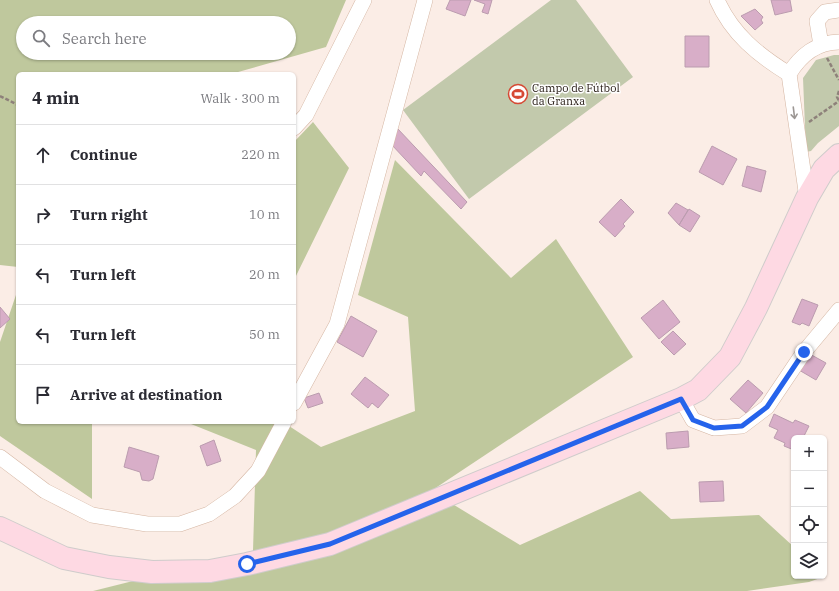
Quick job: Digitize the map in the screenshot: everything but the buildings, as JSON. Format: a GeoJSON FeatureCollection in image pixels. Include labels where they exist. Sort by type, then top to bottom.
{"type":"FeatureCollection","features":[{"type":"Feature","properties":{"kind":"main road"},"geometry":{"type":"LineString","coordinates":[[0,528],[64,558],[109,567],[152,572],[210,570],[247,564],[330,544],[681,399],[698,390],[730,357],[756,308],[807,198],[824,169],[839,155]]}},
{"type":"Feature","properties":{"kind":"street"},"geometry":{"type":"LineString","coordinates":[[296,126],[306,115],[364,0]]}},
{"type":"Feature","properties":{"kind":"street"},"geometry":{"type":"LineString","coordinates":[[296,399],[337,324],[425,0]]}},
{"type":"Feature","properties":{"kind":"street"},"geometry":{"type":"LineString","coordinates":[[717,0],[731,25],[750,47],[789,74]]}},
{"type":"Feature","properties":{"kind":"street"},"geometry":{"type":"LineString","coordinates":[[821,46],[817,22],[825,12],[839,10]]}},
{"type":"Feature","properties":{"kind":"street"},"geometry":{"type":"LineString","coordinates":[[807,198],[796,132],[789,74],[795,63],[804,54],[821,46],[839,42]]}},
{"type":"Feature","properties":{"kind":"street"},"geometry":{"type":"LineString","coordinates":[[681,399],[693,420],[714,428],[742,426],[767,407],[804,352],[839,310]]}},
{"type":"Feature","properties":{"kind":"street"},"geometry":{"type":"LineString","coordinates":[[0,457],[45,491],[92,515],[147,524],[180,524],[209,514],[236,496],[258,471],[283,424]]}},
{"type":"Feature","properties":{"kind":"path"},"geometry":{"type":"LineString","coordinates":[[828,61],[839,80]]}},
{"type":"Feature","properties":{"kind":"path"},"geometry":{"type":"LineString","coordinates":[[796,132],[839,101],[837,97],[839,91]]}},
{"type":"Feature","properties":{"kind":"path"},"geometry":{"type":"LineString","coordinates":[[0,96],[16,104]]}},
{"type":"Feature","properties":{"kind":"green space"},"geometry":{"type":"Polygon","coordinates":[[[0,0],[346,0],[326,47],[296,56],[296,16],[16,16],[16,60],[280,60],[238,72],[16,72],[16,267],[0,265],[0,0]]]}},
{"type":"Feature","properties":{"kind":"green space","name":"Campo de Fútbol da Granxa"},"geometry":{"type":"Polygon","coordinates":[[[551,0],[576,0],[633,77],[469,199],[403,110],[551,0]]]}},
{"type":"Feature","properties":{"kind":"green space"},"geometry":{"type":"Polygon","coordinates":[[[839,55],[839,126],[818,143],[811,151],[806,152],[803,78],[816,60],[839,55]]]}},
{"type":"Feature","properties":{"kind":"green space"},"geometry":{"type":"Polygon","coordinates":[[[313,122],[349,168],[296,276],[296,140],[313,122]]]}},
{"type":"Feature","properties":{"kind":"green space"},"geometry":{"type":"Polygon","coordinates":[[[395,160],[511,278],[556,239],[633,357],[431,491],[520,545],[640,491],[671,519],[759,515],[791,544],[791,579],[818,579],[809,582],[747,591],[93,591],[253,551],[256,450],[191,424],[286,424],[321,447],[415,411],[408,317],[358,295],[395,160]]]}},
{"type":"Feature","properties":{"kind":"green space"},"geometry":{"type":"Polygon","coordinates":[[[16,295],[16,424],[92,424],[92,499],[0,436],[0,342],[16,295]]]}},
{"type":"Feature","properties":{"kind":"place","name":"Campo de Fútbol da Granxa"},"geometry":{"type":"Point","coordinates":[518,94]}},
{"type":"Feature","properties":{"kind":"route"},"geometry":{"type":"LineString","coordinates":[[247,564],[330,544],[681,399],[693,420],[714,428],[742,426],[767,407],[804,352]]}}]}
